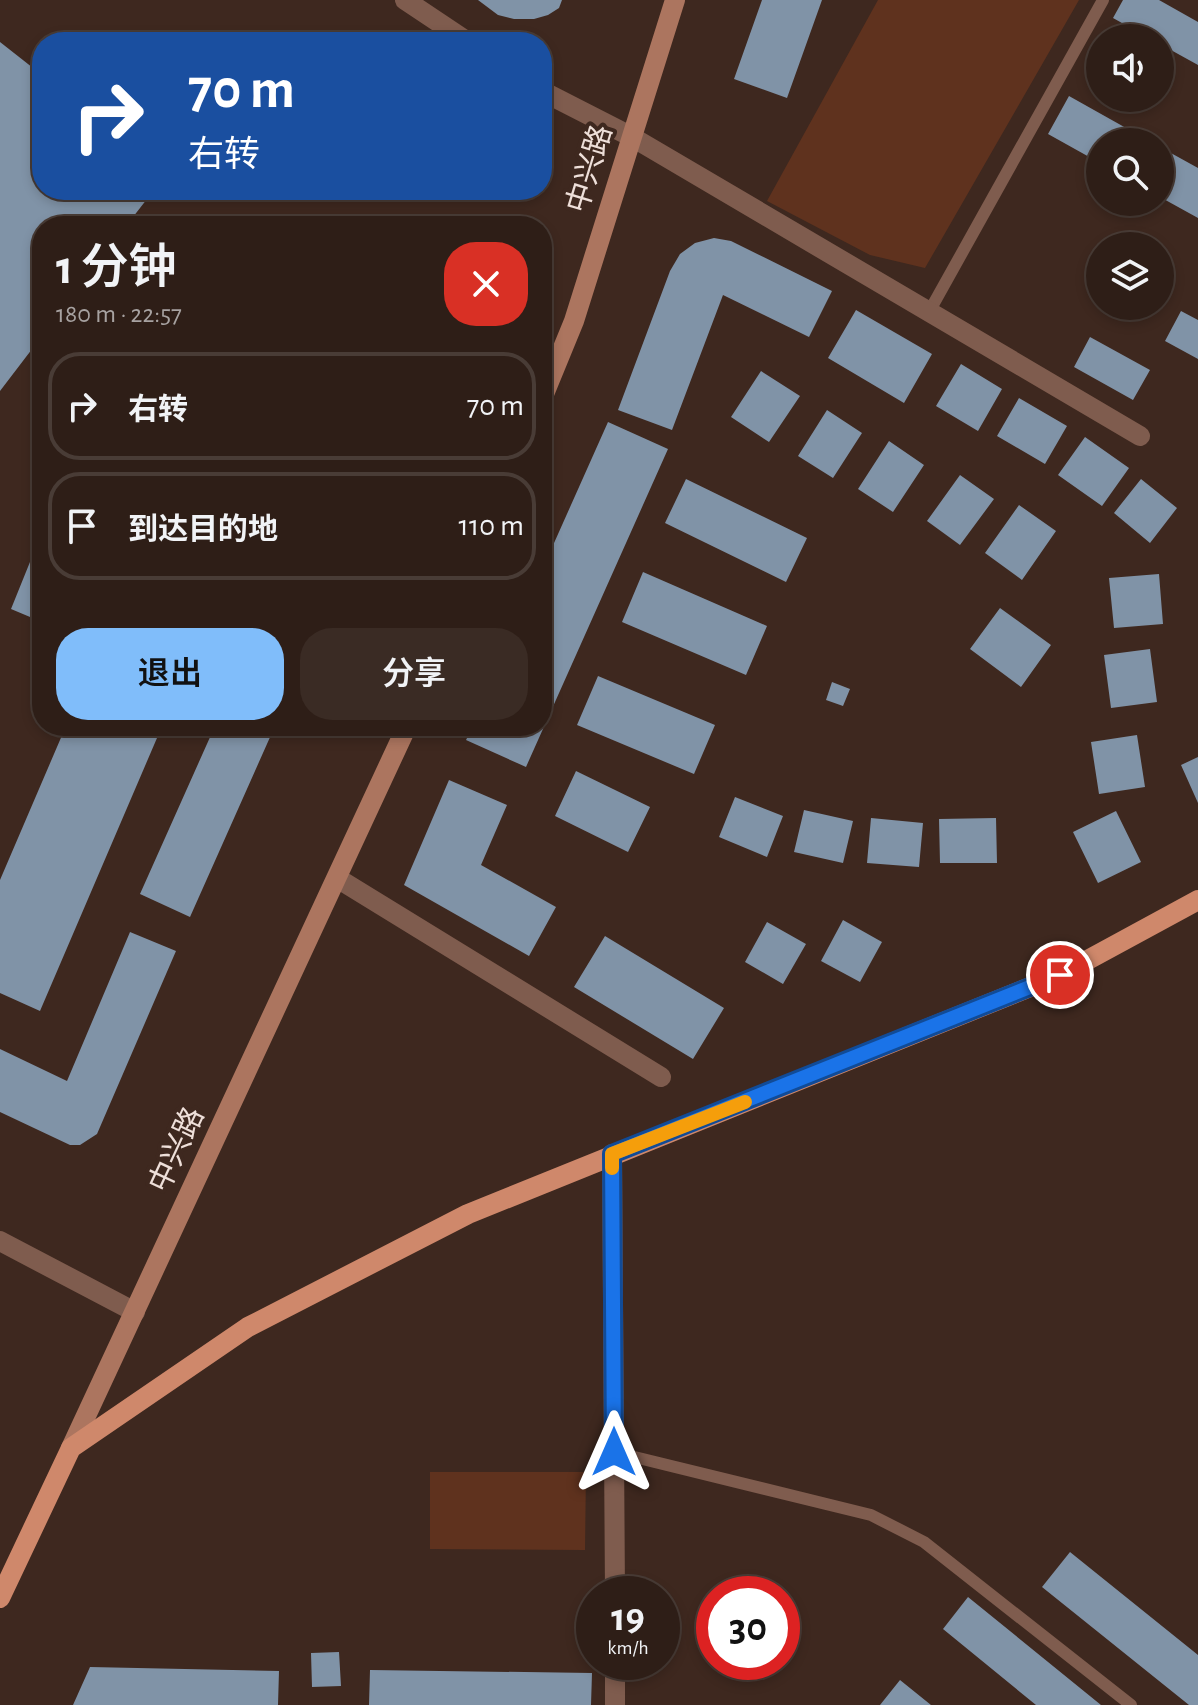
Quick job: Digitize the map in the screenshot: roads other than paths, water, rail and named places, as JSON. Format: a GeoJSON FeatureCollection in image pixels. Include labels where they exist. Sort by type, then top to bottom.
{"type":"FeatureCollection","features":[{"type":"Feature","properties":{"kind":"main road","name":"中兴路"},"geometry":{"type":"LineString","coordinates":[[552,375],[574,321],[675,0]]}},
{"type":"Feature","properties":{"kind":"main road","name":"中兴路"},"geometry":{"type":"LineString","coordinates":[[0,1598],[402,736]]}},
{"type":"Feature","properties":{"kind":"main road"},"geometry":{"type":"LineString","coordinates":[[71,1448],[248,1327],[468,1214],[1060,975],[1198,900]]}},
{"type":"Feature","properties":{"kind":"street"},"geometry":{"type":"LineString","coordinates":[[405,0],[453,32]]}},
{"type":"Feature","properties":{"kind":"street"},"geometry":{"type":"LineString","coordinates":[[552,96],[632,137],[1140,436]]}},
{"type":"Feature","properties":{"kind":"street"},"geometry":{"type":"LineString","coordinates":[[337,878],[661,1077]]}},
{"type":"Feature","properties":{"kind":"street"},"geometry":{"type":"LineString","coordinates":[[612,1154],[615,1576]]}},
{"type":"Feature","properties":{"kind":"street"},"geometry":{"type":"LineString","coordinates":[[0,1241],[135,1312]]}},
{"type":"Feature","properties":{"kind":"street"},"geometry":{"type":"LineString","coordinates":[[615,1680],[615,1705]]}},
{"type":"Feature","properties":{"kind":"lane"},"geometry":{"type":"LineString","coordinates":[[929,312],[1103,0]]}},
{"type":"Feature","properties":{"kind":"lane"},"geometry":{"type":"LineString","coordinates":[[614,1452],[871,1515],[924,1542],[1131,1705]]}}]}
